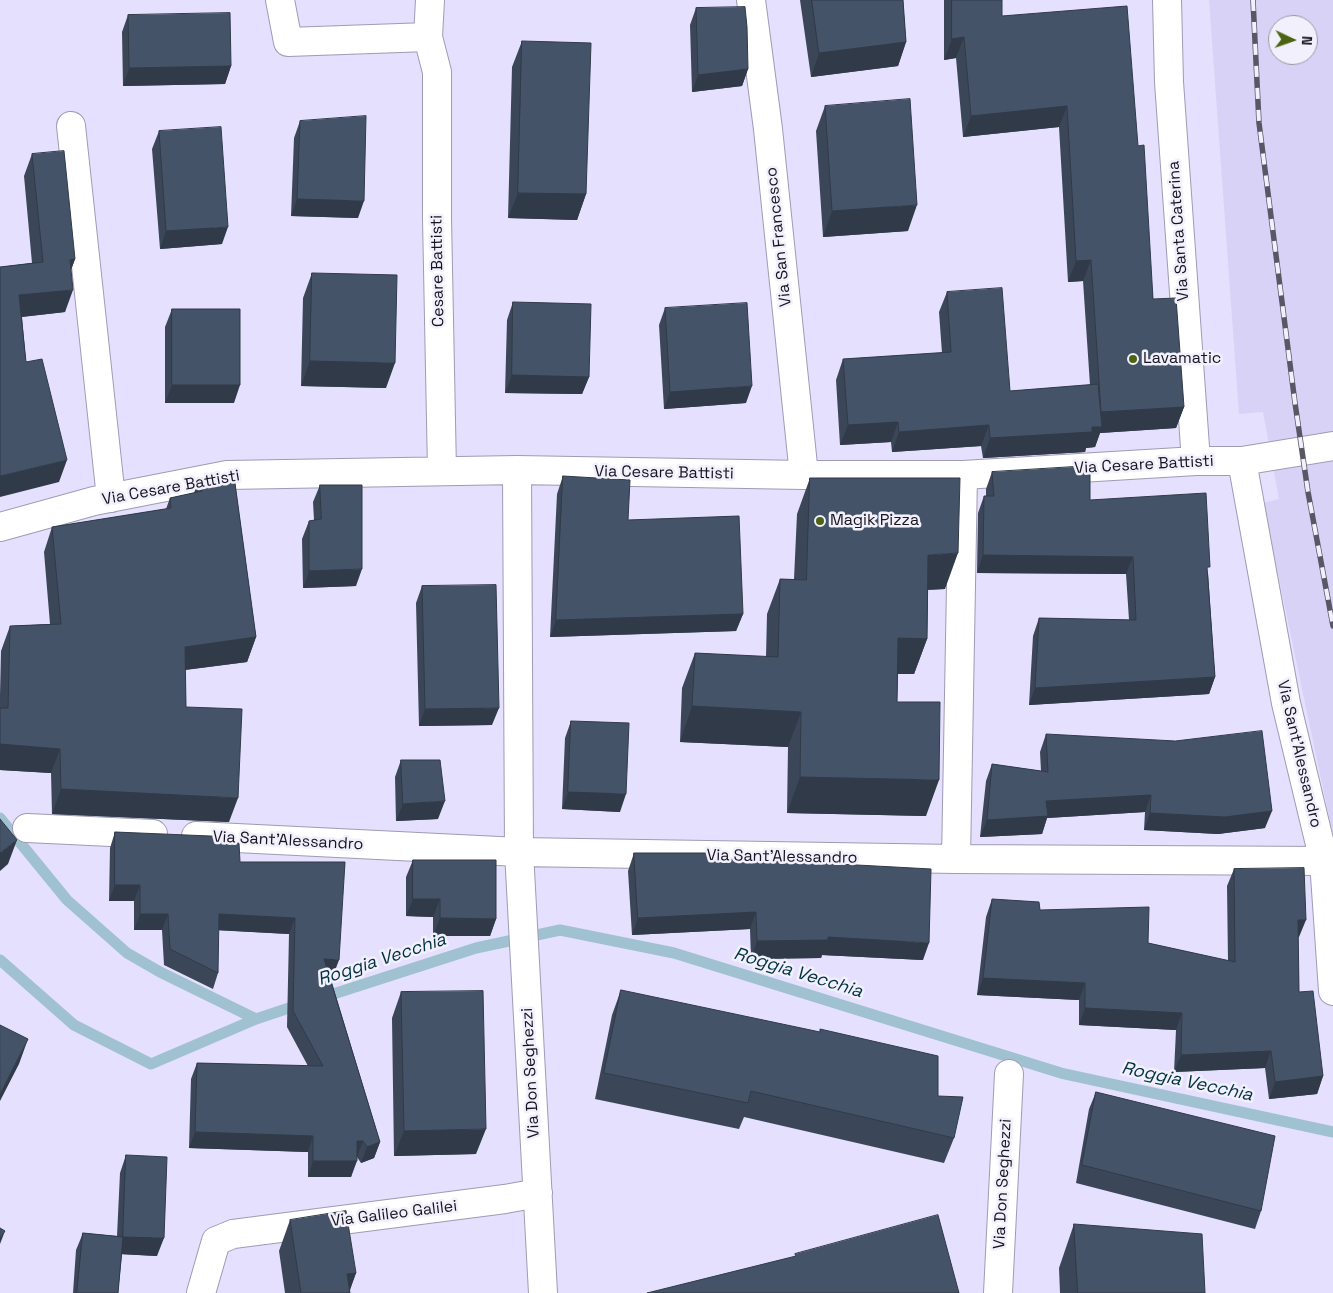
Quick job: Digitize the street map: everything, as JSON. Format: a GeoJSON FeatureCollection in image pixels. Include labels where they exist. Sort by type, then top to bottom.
{"type":"FeatureCollection","features":[{"type":"Feature","properties":{"kind":"street"},"geometry":{"type":"LineString","coordinates":[[280,0],[288,42],[428,37]]}},
{"type":"Feature","properties":{"kind":"street","name":"Cesare Battisti"},"geometry":{"type":"LineString","coordinates":[[430,0],[428,37],[438,72],[437,218],[442,471]]}},
{"type":"Feature","properties":{"kind":"street","name":"Via San Francesco"},"geometry":{"type":"LineString","coordinates":[[751,0],[768,129],[804,475]]}},
{"type":"Feature","properties":{"kind":"street","name":"Via Santa Caterina"},"geometry":{"type":"LineString","coordinates":[[1167,0],[1169,92],[1196,461]]}},
{"type":"Feature","properties":{"kind":"street"},"geometry":{"type":"LineString","coordinates":[[71,126],[110,498]]}},
{"type":"Feature","properties":{"kind":"street","name":"Via Cesare Battisti"},"geometry":{"type":"LineString","coordinates":[[0,527],[94,501],[227,475],[517,470],[804,475],[963,475],[1196,461],[1242,461],[1333,446]]}},
{"type":"Feature","properties":{"kind":"street","name":"Via Sant'Alessandro"},"geometry":{"type":"LineString","coordinates":[[27,828],[519,852],[956,859],[1324,861],[1286,703],[1242,461]]}},
{"type":"Feature","properties":{"kind":"street"},"geometry":{"type":"LineString","coordinates":[[517,470],[519,852]]}},
{"type":"Feature","properties":{"kind":"street"},"geometry":{"type":"LineString","coordinates":[[956,859],[963,475]]}},
{"type":"Feature","properties":{"kind":"street","name":"Via Don Seghezzi"},"geometry":{"type":"LineString","coordinates":[[519,852],[543,1293]]}},
{"type":"Feature","properties":{"kind":"street"},"geometry":{"type":"LineString","coordinates":[[1324,861],[1333,991]]}},
{"type":"Feature","properties":{"kind":"street","name":"Via Don Seghezzi"},"geometry":{"type":"LineString","coordinates":[[998,1293],[1009,1074]]}},
{"type":"Feature","properties":{"kind":"street","name":"Via Galileo Galilei"},"geometry":{"type":"LineString","coordinates":[[201,1293],[216,1241],[233,1234],[505,1200],[538,1193]]}},
{"type":"Feature","properties":{"kind":"shaded area"},"geometry":{"type":"Polygon","coordinates":[[[1209,0],[1333,0],[1333,836],[1263,503],[1279,499],[1263,412],[1239,414],[1209,0]]]}},
{"type":"Feature","properties":{"kind":"building"},"geometry":{"type":"Polygon","coordinates":[[[812,0],[903,0],[906,42],[819,53],[812,0]]]}},
{"type":"Feature","properties":{"kind":"building"},"geometry":{"type":"Polygon","coordinates":[[[952,0],[1002,0],[1002,16],[1127,6],[1138,146],[1144,145],[1153,299],[1176,298],[1184,407],[1101,412],[1091,260],[1076,261],[1067,106],[971,116],[964,37],[952,39],[952,0]]]}},
{"type":"Feature","properties":{"kind":"building"},"geometry":{"type":"Polygon","coordinates":[[[745,7],[748,69],[698,75],[696,8],[745,7]]]}},
{"type":"Feature","properties":{"kind":"building"},"geometry":{"type":"Polygon","coordinates":[[[230,13],[231,66],[129,68],[128,15],[230,13]]]}},
{"type":"Feature","properties":{"kind":"building"},"geometry":{"type":"Polygon","coordinates":[[[522,41],[591,43],[586,194],[518,193],[522,41]]]}},
{"type":"Feature","properties":{"kind":"building"},"geometry":{"type":"Polygon","coordinates":[[[910,99],[917,205],[832,211],[825,106],[910,99]]]}},
{"type":"Feature","properties":{"kind":"building"},"geometry":{"type":"Polygon","coordinates":[[[366,116],[364,201],[297,199],[300,121],[366,116]]]}},
{"type":"Feature","properties":{"kind":"building"},"geometry":{"type":"Polygon","coordinates":[[[221,127],[228,227],[166,231],[159,131],[221,127]]]}},
{"type":"Feature","properties":{"kind":"building"},"geometry":{"type":"Polygon","coordinates":[[[64,151],[75,259],[70,260],[73,290],[19,295],[26,362],[42,359],[67,460],[0,476],[0,267],[43,262],[32,154],[64,151]]]}},
{"type":"Feature","properties":{"kind":"building"},"geometry":{"type":"Polygon","coordinates":[[[312,273],[397,275],[395,363],[310,361],[312,273]]]}},
{"type":"Feature","properties":{"kind":"building"},"geometry":{"type":"Polygon","coordinates":[[[1002,288],[1010,391],[1098,384],[1102,427],[1092,427],[1092,432],[990,438],[989,425],[899,432],[898,422],[848,425],[843,359],[951,352],[947,292],[1002,288]]]}},
{"type":"Feature","properties":{"kind":"building"},"geometry":{"type":"Polygon","coordinates":[[[513,302],[591,304],[589,377],[512,375],[513,302]]]}},
{"type":"Feature","properties":{"kind":"building"},"geometry":{"type":"Polygon","coordinates":[[[747,303],[752,386],[670,392],[665,308],[747,303]]]}},
{"type":"Feature","properties":{"kind":"building"},"geometry":{"type":"Polygon","coordinates":[[[172,309],[240,309],[240,385],[172,385],[172,309]]]}},
{"type":"Feature","properties":{"kind":"building"},"geometry":{"type":"Polygon","coordinates":[[[1090,466],[1090,500],[1206,493],[1210,567],[1207,567],[1215,677],[1035,688],[1039,618],[1136,620],[1133,557],[983,555],[984,496],[994,496],[992,472],[1090,466]]]}},
{"type":"Feature","properties":{"kind":"building"},"geometry":{"type":"Polygon","coordinates":[[[234,476],[256,637],[185,647],[186,707],[242,709],[238,798],[61,789],[60,749],[0,744],[0,708],[8,708],[10,626],[61,624],[52,527],[171,508],[170,498],[202,491],[198,481],[234,476]]]}},
{"type":"Feature","properties":{"kind":"building"},"geometry":{"type":"Polygon","coordinates":[[[563,476],[630,480],[628,520],[739,516],[743,614],[556,620],[563,476]]]}},
{"type":"Feature","properties":{"kind":"building"},"geometry":{"type":"Polygon","coordinates":[[[810,478],[960,478],[958,553],[928,555],[927,639],[898,638],[897,702],[940,702],[939,780],[800,777],[801,712],[692,706],[695,653],[778,657],[780,579],[806,580],[810,478]]]}},
{"type":"Feature","properties":{"kind":"building"},"geometry":{"type":"Polygon","coordinates":[[[320,485],[362,485],[362,569],[309,571],[309,521],[321,519],[320,485]]]}},
{"type":"Feature","properties":{"kind":"building"},"geometry":{"type":"Polygon","coordinates":[[[496,585],[499,708],[425,709],[422,586],[496,585]]]}},
{"type":"Feature","properties":{"kind":"building"},"geometry":{"type":"Polygon","coordinates":[[[571,721],[629,723],[626,794],[568,792],[571,721]]]}},
{"type":"Feature","properties":{"kind":"building"},"geometry":{"type":"Polygon","coordinates":[[[1262,731],[1272,811],[1225,817],[1150,813],[1151,795],[1046,801],[1048,816],[987,820],[992,764],[1048,772],[1046,734],[1175,741],[1262,731]]]}},
{"type":"Feature","properties":{"kind":"building"},"geometry":{"type":"Polygon","coordinates":[[[401,760],[440,760],[445,801],[403,804],[401,760]]]}},
{"type":"Feature","properties":{"kind":"building"},"geometry":{"type":"Polygon","coordinates":[[[0,819],[17,840],[0,853],[0,819]]]}},
{"type":"Feature","properties":{"kind":"building"},"geometry":{"type":"Polygon","coordinates":[[[115,832],[234,837],[233,843],[239,843],[240,862],[345,862],[339,960],[324,959],[380,1142],[367,1147],[363,1141],[357,1141],[357,1161],[313,1161],[313,1136],[195,1132],[197,1063],[323,1066],[293,1011],[295,918],[219,914],[218,973],[170,949],[168,914],[140,914],[140,885],[115,885],[115,832]]]}},
{"type":"Feature","properties":{"kind":"building"},"geometry":{"type":"Polygon","coordinates":[[[634,853],[720,853],[719,859],[820,860],[820,863],[931,869],[929,943],[828,937],[828,940],[757,941],[756,912],[638,918],[634,853]]]}},
{"type":"Feature","properties":{"kind":"building"},"geometry":{"type":"Polygon","coordinates":[[[413,860],[496,860],[496,919],[440,918],[440,899],[413,899],[413,860]]]}},
{"type":"Feature","properties":{"kind":"building"},"geometry":{"type":"Polygon","coordinates":[[[1304,868],[1306,920],[1298,920],[1299,992],[1313,991],[1323,1076],[1275,1082],[1271,1051],[1181,1055],[1182,1013],[1085,1008],[1085,983],[983,978],[992,899],[1039,902],[1040,910],[1149,907],[1148,943],[1235,962],[1234,869],[1304,868]]]}},
{"type":"Feature","properties":{"kind":"building"},"geometry":{"type":"Polygon","coordinates":[[[621,990],[820,1032],[820,1029],[938,1056],[938,1096],[963,1097],[954,1138],[751,1091],[748,1103],[604,1073],[621,990]]]}},
{"type":"Feature","properties":{"kind":"building"},"geometry":{"type":"Polygon","coordinates":[[[483,991],[486,1129],[404,1131],[401,992],[483,991]]]}},
{"type":"Feature","properties":{"kind":"building"},"geometry":{"type":"Polygon","coordinates":[[[0,1025],[28,1039],[0,1094],[0,1025]]]}},
{"type":"Feature","properties":{"kind":"building"},"geometry":{"type":"Polygon","coordinates":[[[1096,1092],[1275,1136],[1261,1211],[1082,1165],[1096,1092]]]}},
{"type":"Feature","properties":{"kind":"building"},"geometry":{"type":"Polygon","coordinates":[[[126,1155],[167,1157],[164,1238],[123,1237],[126,1155]]]}},
{"type":"Feature","properties":{"kind":"building"},"geometry":{"type":"Polygon","coordinates":[[[346,1211],[356,1273],[347,1274],[350,1293],[301,1293],[290,1220],[346,1211]]]}},
{"type":"Feature","properties":{"kind":"building"},"geometry":{"type":"Polygon","coordinates":[[[938,1215],[959,1293],[647,1293],[796,1256],[795,1254],[938,1215]]]}},
{"type":"Feature","properties":{"kind":"building"},"geometry":{"type":"Polygon","coordinates":[[[1074,1224],[1202,1234],[1205,1293],[1078,1293],[1074,1224]]]}},
{"type":"Feature","properties":{"kind":"building"},"geometry":{"type":"Polygon","coordinates":[[[0,1228],[5,1231],[0,1238],[0,1228]]]}},
{"type":"Feature","properties":{"kind":"building"},"geometry":{"type":"Polygon","coordinates":[[[83,1233],[123,1237],[118,1293],[77,1293],[83,1233]]]}},
{"type":"Feature","properties":{"kind":"waterway","name":"Roggia Vecchia"},"geometry":{"type":"LineString","coordinates":[[0,818],[67,900],[127,953],[160,972],[256,1019],[301,1004]]}},
{"type":"Feature","properties":{"kind":"waterway","name":"Roggia Vecchia"},"geometry":{"type":"LineString","coordinates":[[321,998],[476,948],[560,930],[674,953],[1061,1073],[1333,1132]]}},
{"type":"Feature","properties":{"kind":"waterway","name":"Roggia Vecchia"},"geometry":{"type":"LineString","coordinates":[[0,960],[74,1025],[151,1064],[256,1019]]}},
{"type":"Feature","properties":{"kind":"railway"},"geometry":{"type":"LineString","coordinates":[[1253,0],[1259,123],[1308,492],[1333,626]]}},
{"type":"Feature","properties":{"kind":"place","name":"Lavamatic"},"geometry":{"type":"Point","coordinates":[1133,359]}},
{"type":"Feature","properties":{"kind":"place","name":"Magik Pizza"},"geometry":{"type":"Point","coordinates":[820,521]}}]}
